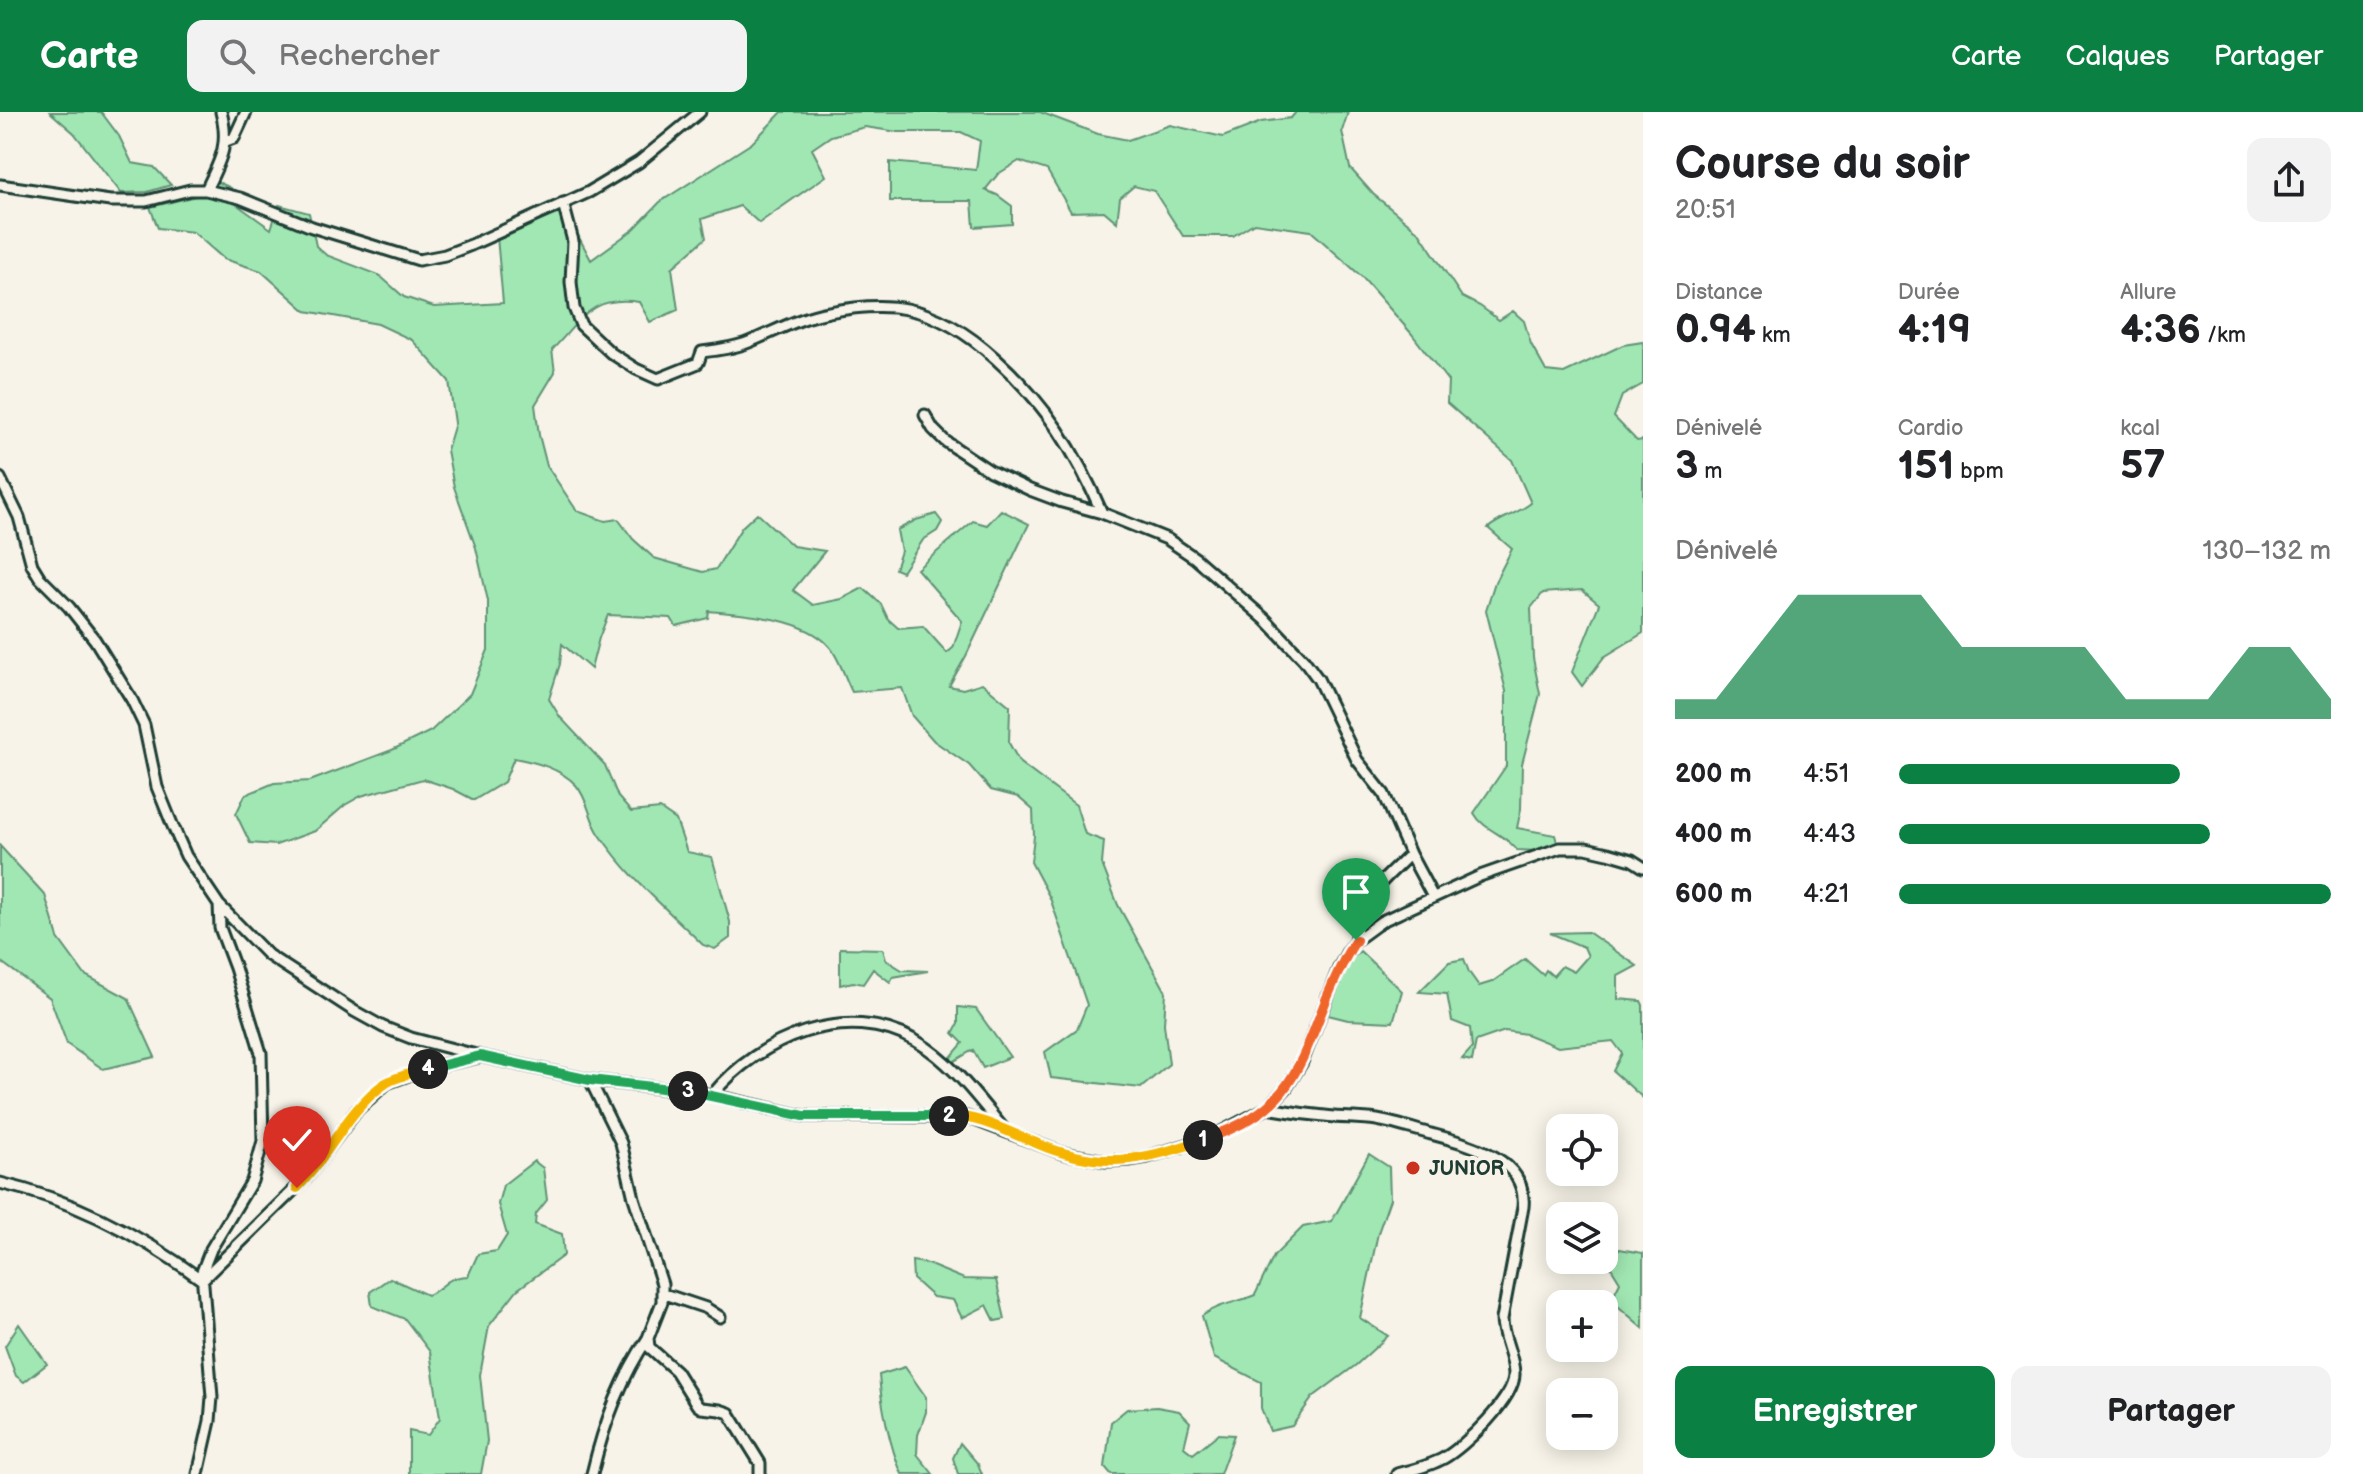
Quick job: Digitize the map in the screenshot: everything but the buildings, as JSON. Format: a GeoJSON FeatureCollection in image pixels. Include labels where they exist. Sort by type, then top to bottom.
{"type":"FeatureCollection","features":[{"type":"Feature","properties":{"kind":"street"},"geometry":{"type":"LineString","coordinates":[[206,190],[226,141],[221,112]]}},
{"type":"Feature","properties":{"kind":"street"},"geometry":{"type":"LineString","coordinates":[[226,141],[234,138],[246,112]]}},
{"type":"Feature","properties":{"kind":"street"},"geometry":{"type":"LineString","coordinates":[[0,185],[110,201],[146,201],[168,194],[206,190],[240,198],[312,227],[419,260],[445,255],[471,245],[614,179],[700,112]]}},
{"type":"Feature","properties":{"kind":"street"},"geometry":{"type":"LineString","coordinates":[[563,203],[573,241],[571,282],[577,318],[611,353],[636,369],[662,379],[683,367],[698,363],[702,352],[741,344],[801,319],[827,312],[890,307],[930,316],[977,341],[1037,400],[1060,431],[1102,513]]}},
{"type":"Feature","properties":{"kind":"street"},"geometry":{"type":"LineString","coordinates":[[925,415],[945,441],[990,471],[1030,490],[1102,513],[1167,539],[1195,558],[1266,620],[1318,679],[1357,760],[1384,794],[1433,897]]}},
{"type":"Feature","properties":{"kind":"street"},"geometry":{"type":"LineString","coordinates":[[0,478],[19,517],[32,565],[95,640],[132,700],[144,725],[157,787],[172,824],[186,856],[219,905],[268,955],[354,1011],[411,1038],[480,1056],[590,1080],[712,1095],[804,1116],[954,1116],[978,1119],[1062,1153],[1119,1161],[1147,1157],[1199,1142],[1267,1108],[1286,1088],[1302,1062],[1339,968],[1356,940],[1382,921],[1480,876],[1560,848],[1586,848],[1608,853],[1632,860],[1643,867]]}},
{"type":"Feature","properties":{"kind":"street"},"geometry":{"type":"LineString","coordinates":[[1356,940],[1357,919],[1365,902],[1410,854]]}},
{"type":"Feature","properties":{"kind":"street"},"geometry":{"type":"LineString","coordinates":[[198,1474],[212,1397],[202,1272],[207,1257],[252,1181],[263,1141],[261,1053],[220,928],[219,905]]}},
{"type":"Feature","properties":{"kind":"street"},"geometry":{"type":"LineString","coordinates":[[712,1095],[746,1062],[791,1037],[832,1025],[872,1026],[904,1035],[931,1051],[968,1085],[1005,1130]]}},
{"type":"Feature","properties":{"kind":"street"},"geometry":{"type":"LineString","coordinates":[[202,1280],[306,1178],[357,1110],[387,1083],[425,1069],[480,1056]]}},
{"type":"Feature","properties":{"kind":"street"},"geometry":{"type":"LineString","coordinates":[[590,1080],[621,1143],[634,1198],[664,1294],[648,1338],[636,1356],[608,1421],[592,1474]]}},
{"type":"Feature","properties":{"kind":"street"},"geometry":{"type":"LineString","coordinates":[[1267,1108],[1377,1120],[1469,1145],[1492,1155],[1507,1167],[1522,1189],[1523,1207],[1502,1319],[1503,1337],[1514,1370],[1513,1382],[1492,1415],[1453,1452],[1438,1461],[1397,1474]]}},
{"type":"Feature","properties":{"kind":"street"},"geometry":{"type":"LineString","coordinates":[[0,1183],[27,1189],[121,1227],[202,1280]]}},
{"type":"Feature","properties":{"kind":"street"},"geometry":{"type":"LineString","coordinates":[[664,1294],[706,1308],[720,1317]]}},
{"type":"Feature","properties":{"kind":"street"},"geometry":{"type":"LineString","coordinates":[[648,1338],[649,1347],[676,1371],[697,1405],[707,1410],[724,1411],[736,1421],[760,1463],[760,1474]]}},
{"type":"Feature","properties":{"kind":"green space"},"geometry":{"type":"Polygon","coordinates":[[[50,112],[101,112],[119,136],[132,163],[154,167],[171,185],[147,192],[121,193],[74,133],[50,112]]]}},
{"type":"Feature","properties":{"kind":"green space"},"geometry":{"type":"Polygon","coordinates":[[[782,112],[1040,112],[1098,134],[1128,140],[1170,125],[1223,137],[1261,122],[1291,118],[1296,112],[1348,112],[1342,131],[1350,168],[1373,194],[1419,232],[1462,297],[1499,320],[1513,311],[1524,321],[1531,344],[1546,371],[1564,373],[1623,345],[1643,342],[1643,384],[1622,396],[1614,417],[1637,441],[1643,440],[1643,633],[1604,657],[1582,686],[1572,672],[1599,604],[1582,590],[1543,593],[1531,608],[1533,658],[1540,694],[1522,764],[1521,809],[1517,828],[1555,835],[1557,842],[1538,851],[1517,850],[1483,824],[1474,813],[1506,766],[1506,691],[1486,610],[1495,582],[1512,549],[1488,528],[1531,503],[1512,460],[1447,403],[1448,381],[1362,277],[1311,231],[1254,223],[1233,236],[1183,236],[1154,191],[1134,186],[1120,198],[1117,222],[1104,211],[1071,212],[1047,170],[1019,161],[998,174],[985,190],[1012,206],[1012,224],[974,227],[972,201],[890,201],[890,162],[976,170],[980,141],[961,132],[898,132],[865,127],[831,136],[812,149],[826,176],[759,223],[740,206],[702,219],[706,238],[672,268],[678,310],[650,322],[639,302],[609,302],[589,312],[572,328],[552,350],[555,372],[535,405],[547,466],[577,511],[605,521],[618,519],[633,539],[654,558],[703,572],[716,569],[742,527],[757,513],[793,546],[825,551],[793,590],[813,605],[842,599],[863,588],[881,604],[888,619],[898,628],[923,626],[947,653],[953,648],[962,621],[917,569],[973,521],[987,525],[1001,510],[1029,524],[949,686],[963,689],[982,683],[1010,706],[1009,743],[1020,763],[1076,805],[1085,834],[1104,841],[1102,864],[1118,905],[1166,992],[1164,1024],[1169,1064],[1141,1088],[1051,1078],[1045,1052],[1077,1029],[1087,1005],[1050,898],[1031,862],[1033,810],[1018,797],[991,790],[969,765],[934,741],[912,716],[902,688],[852,692],[829,646],[805,629],[790,623],[709,611],[708,618],[676,626],[671,618],[608,615],[591,669],[562,644],[560,664],[549,699],[560,717],[605,765],[618,797],[631,812],[660,809],[676,820],[687,852],[712,857],[730,922],[730,938],[715,949],[703,945],[623,865],[596,829],[584,797],[570,779],[539,764],[514,758],[504,782],[474,800],[423,779],[361,796],[345,805],[315,831],[276,845],[250,843],[236,814],[245,795],[274,783],[310,781],[392,750],[431,731],[470,694],[488,650],[488,601],[476,548],[454,487],[447,450],[455,423],[449,381],[412,340],[378,324],[306,311],[261,271],[224,259],[193,232],[158,228],[150,207],[200,195],[216,181],[231,188],[236,204],[271,229],[279,205],[309,213],[316,246],[326,255],[379,275],[404,297],[434,307],[503,303],[497,237],[565,211],[591,260],[634,229],[660,202],[752,143],[782,112]]]}},
{"type":"Feature","properties":{"kind":"green space"},"geometry":{"type":"Polygon","coordinates":[[[936,514],[942,522],[937,531],[923,540],[902,572],[895,569],[901,551],[897,530],[936,514]]]}},
{"type":"Feature","properties":{"kind":"green space"},"geometry":{"type":"Polygon","coordinates":[[[0,846],[45,895],[58,938],[85,975],[128,998],[155,1057],[103,1069],[67,1044],[50,998],[0,961],[0,846]]]}},
{"type":"Feature","properties":{"kind":"green space"},"geometry":{"type":"Polygon","coordinates":[[[1588,932],[1637,966],[1618,976],[1618,999],[1641,1001],[1643,1005],[1643,1098],[1613,1071],[1622,1053],[1613,1041],[1558,1047],[1526,1034],[1505,1031],[1476,1041],[1472,1061],[1462,1059],[1472,1048],[1470,1028],[1452,1021],[1447,994],[1419,992],[1449,962],[1464,959],[1479,986],[1492,982],[1525,959],[1543,975],[1546,970],[1553,976],[1562,966],[1574,972],[1588,956],[1584,947],[1550,933],[1588,932]]]}},
{"type":"Feature","properties":{"kind":"green space"},"geometry":{"type":"Polygon","coordinates":[[[840,948],[883,949],[886,960],[902,970],[928,971],[893,977],[890,982],[873,969],[863,984],[853,982],[840,985],[840,948]]]}},
{"type":"Feature","properties":{"kind":"green space"},"geometry":{"type":"Polygon","coordinates":[[[1360,951],[1402,991],[1393,1022],[1348,1020],[1328,1015],[1347,962],[1360,951]]]}},
{"type":"Feature","properties":{"kind":"green space"},"geometry":{"type":"Polygon","coordinates":[[[958,1007],[976,1009],[1010,1057],[983,1068],[973,1050],[951,1063],[951,1057],[963,1043],[953,1033],[958,1024],[958,1007]]]}},
{"type":"Feature","properties":{"kind":"green space"},"geometry":{"type":"Polygon","coordinates":[[[1369,1154],[1389,1167],[1390,1199],[1378,1233],[1360,1318],[1388,1336],[1313,1397],[1292,1426],[1270,1431],[1261,1408],[1261,1382],[1214,1358],[1202,1316],[1255,1295],[1274,1256],[1303,1227],[1332,1221],[1369,1154]]]}},
{"type":"Feature","properties":{"kind":"green space"},"geometry":{"type":"Polygon","coordinates":[[[534,1161],[543,1168],[547,1200],[536,1214],[535,1224],[562,1234],[564,1255],[517,1290],[489,1326],[480,1375],[487,1441],[481,1474],[409,1474],[409,1431],[428,1435],[440,1418],[430,1352],[405,1319],[372,1306],[370,1292],[390,1278],[427,1295],[453,1279],[468,1276],[478,1254],[497,1251],[507,1235],[498,1204],[503,1185],[534,1161]]]}},
{"type":"Feature","properties":{"kind":"green space"},"geometry":{"type":"Polygon","coordinates":[[[1618,1249],[1643,1253],[1643,1328],[1618,1306],[1616,1290],[1620,1282],[1615,1274],[1618,1274],[1618,1249]]]}},
{"type":"Feature","properties":{"kind":"green space"},"geometry":{"type":"Polygon","coordinates":[[[912,1261],[964,1279],[996,1280],[1005,1319],[995,1321],[987,1305],[962,1318],[953,1300],[933,1297],[913,1279],[912,1261]]]}},
{"type":"Feature","properties":{"kind":"green space"},"geometry":{"type":"Polygon","coordinates":[[[19,1324],[47,1364],[24,1382],[16,1376],[5,1346],[19,1324]]]}},
{"type":"Feature","properties":{"kind":"green space"},"geometry":{"type":"Polygon","coordinates":[[[905,1367],[926,1397],[917,1454],[933,1474],[902,1474],[890,1439],[879,1375],[905,1367]]]}},
{"type":"Feature","properties":{"kind":"green space"},"geometry":{"type":"Polygon","coordinates":[[[1157,1407],[1179,1411],[1190,1422],[1184,1447],[1193,1454],[1218,1434],[1234,1435],[1220,1474],[1111,1474],[1105,1467],[1111,1422],[1127,1409],[1157,1407]]]}},
{"type":"Feature","properties":{"kind":"green space"},"geometry":{"type":"Polygon","coordinates":[[[960,1443],[978,1464],[982,1474],[958,1474],[953,1458],[960,1443]]]}},
{"type":"Feature","properties":{"kind":"place","name":"JUNIOR"},"geometry":{"type":"Point","coordinates":[1413,1168]}},
{"type":"Feature","properties":{"kind":"route"},"geometry":{"type":"LineString","coordinates":[[297,1188],[357,1110],[387,1083],[425,1069],[480,1056],[590,1080],[702,1093],[804,1116],[967,1117],[1078,1157],[1119,1161],[1147,1157],[1210,1138],[1267,1108],[1278,1097],[1294,1078],[1302,1062],[1339,968],[1356,940]]}}]}
